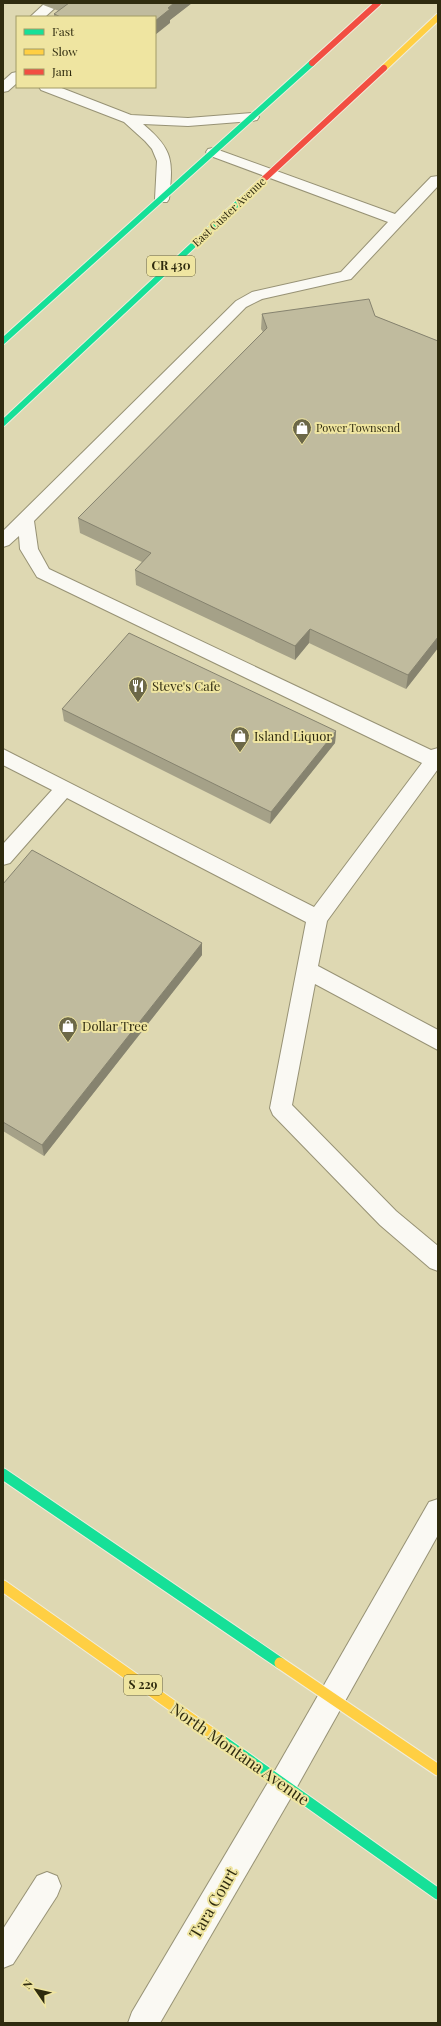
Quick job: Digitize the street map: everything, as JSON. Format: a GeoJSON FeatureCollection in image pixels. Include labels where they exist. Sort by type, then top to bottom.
{"type":"FeatureCollection","features":[{"type":"Feature","properties":{"kind":"main road"},"geometry":{"type":"LineString","coordinates":[[3,341],[378,3]]}},
{"type":"Feature","properties":{"kind":"main road","name":"East Custer Avenue"},"geometry":{"type":"LineString","coordinates":[[3,423],[438,17]]}},
{"type":"Feature","properties":{"kind":"main road"},"geometry":{"type":"LineString","coordinates":[[3,1474],[438,1770]]}},
{"type":"Feature","properties":{"kind":"main road","name":"North Montana Avenue"},"geometry":{"type":"LineString","coordinates":[[3,1586],[438,1894]]}},
{"type":"Feature","properties":{"kind":"street","name":"Tara Court"},"geometry":{"type":"LineString","coordinates":[[143,2023],[282,1784]]}},
{"type":"Feature","properties":{"kind":"lane"},"geometry":{"type":"LineString","coordinates":[[38,16],[49,7]]}},
{"type":"Feature","properties":{"kind":"lane"},"geometry":{"type":"LineString","coordinates":[[3,71],[16,76]]}},
{"type":"Feature","properties":{"kind":"lane"},"geometry":{"type":"LineString","coordinates":[[3,88],[16,77]]}},
{"type":"Feature","properties":{"kind":"lane"},"geometry":{"type":"LineString","coordinates":[[49,88],[129,119],[188,122],[252,117]]}},
{"type":"Feature","properties":{"kind":"lane"},"geometry":{"type":"LineString","coordinates":[[129,119],[161,150],[164,161],[162,199]]}},
{"type":"Feature","properties":{"kind":"lane"},"geometry":{"type":"LineString","coordinates":[[213,152],[398,220]]}},
{"type":"Feature","properties":{"kind":"lane"},"geometry":{"type":"LineString","coordinates":[[3,542],[241,304],[257,295],[346,276],[436,180],[438,181]]}},
{"type":"Feature","properties":{"kind":"lane"},"geometry":{"type":"LineString","coordinates":[[25,520],[29,548],[43,573],[436,758],[317,918],[281,1108],[388,1218],[438,1260]]}},
{"type":"Feature","properties":{"kind":"lane"},"geometry":{"type":"LineString","coordinates":[[3,756],[64,789],[317,918]]}},
{"type":"Feature","properties":{"kind":"lane"},"geometry":{"type":"LineString","coordinates":[[3,857],[64,789]]}},
{"type":"Feature","properties":{"kind":"lane"},"geometry":{"type":"LineString","coordinates":[[307,970],[438,1041]]}},
{"type":"Feature","properties":{"kind":"lane"},"geometry":{"type":"LineString","coordinates":[[282,1784],[438,1512]]}},
{"type":"Feature","properties":{"kind":"lane"},"geometry":{"type":"LineString","coordinates":[[3,1954],[47,1886]]}},
{"type":"Feature","properties":{"kind":"building"},"geometry":{"type":"Polygon","coordinates":[[[69,3],[174,3],[168,8],[170,9],[156,20],[156,16],[59,16],[54,14],[69,3]]]}},
{"type":"Feature","properties":{"kind":"building","name":"Power Townsend"},"geometry":{"type":"Polygon","coordinates":[[[369,299],[375,316],[438,341],[438,637],[408,675],[310,629],[295,646],[135,570],[151,553],[78,518],[267,328],[262,314],[369,299]]]}},
{"type":"Feature","properties":{"kind":"building"},"geometry":{"type":"Polygon","coordinates":[[[129,633],[336,731],[271,812],[62,709],[129,633]]]}},
{"type":"Feature","properties":{"kind":"building","name":"Dollar Tree"},"geometry":{"type":"Polygon","coordinates":[[[32,850],[202,943],[42,1145],[3,1122],[3,884],[32,850]]]}},
{"type":"Feature","properties":{"kind":"traffic: fast"},"geometry":{"type":"LineString","coordinates":[[3,341],[312,63]]}},
{"type":"Feature","properties":{"kind":"traffic: fast"},"geometry":{"type":"LineString","coordinates":[[3,423],[249,193]]}},
{"type":"Feature","properties":{"kind":"traffic: fast"},"geometry":{"type":"LineString","coordinates":[[3,1474],[280,1663]]}},
{"type":"Feature","properties":{"kind":"traffic: fast"},"geometry":{"type":"LineString","coordinates":[[221,1740],[438,1894]]}},
{"type":"Feature","properties":{"kind":"traffic: slow"},"geometry":{"type":"LineString","coordinates":[[384,68],[438,17]]}},
{"type":"Feature","properties":{"kind":"traffic: slow"},"geometry":{"type":"LineString","coordinates":[[3,1586],[221,1740]]}},
{"type":"Feature","properties":{"kind":"traffic: slow"},"geometry":{"type":"LineString","coordinates":[[280,1663],[438,1770]]}},
{"type":"Feature","properties":{"kind":"traffic: jam"},"geometry":{"type":"LineString","coordinates":[[312,63],[378,3]]}},
{"type":"Feature","properties":{"kind":"traffic: jam"},"geometry":{"type":"LineString","coordinates":[[249,193],[384,68]]}},
{"type":"Feature","properties":{"kind":"place","name":"Power Townsend"},"geometry":{"type":"Point","coordinates":[302,445]}},
{"type":"Feature","properties":{"kind":"place","name":"Steve's Cafe"},"geometry":{"type":"Point","coordinates":[138,703]}},
{"type":"Feature","properties":{"kind":"place","name":"Island Liquor"},"geometry":{"type":"Point","coordinates":[240,753]}},
{"type":"Feature","properties":{"kind":"place","name":"Dollar Tree"},"geometry":{"type":"Point","coordinates":[68,1043]}}]}
